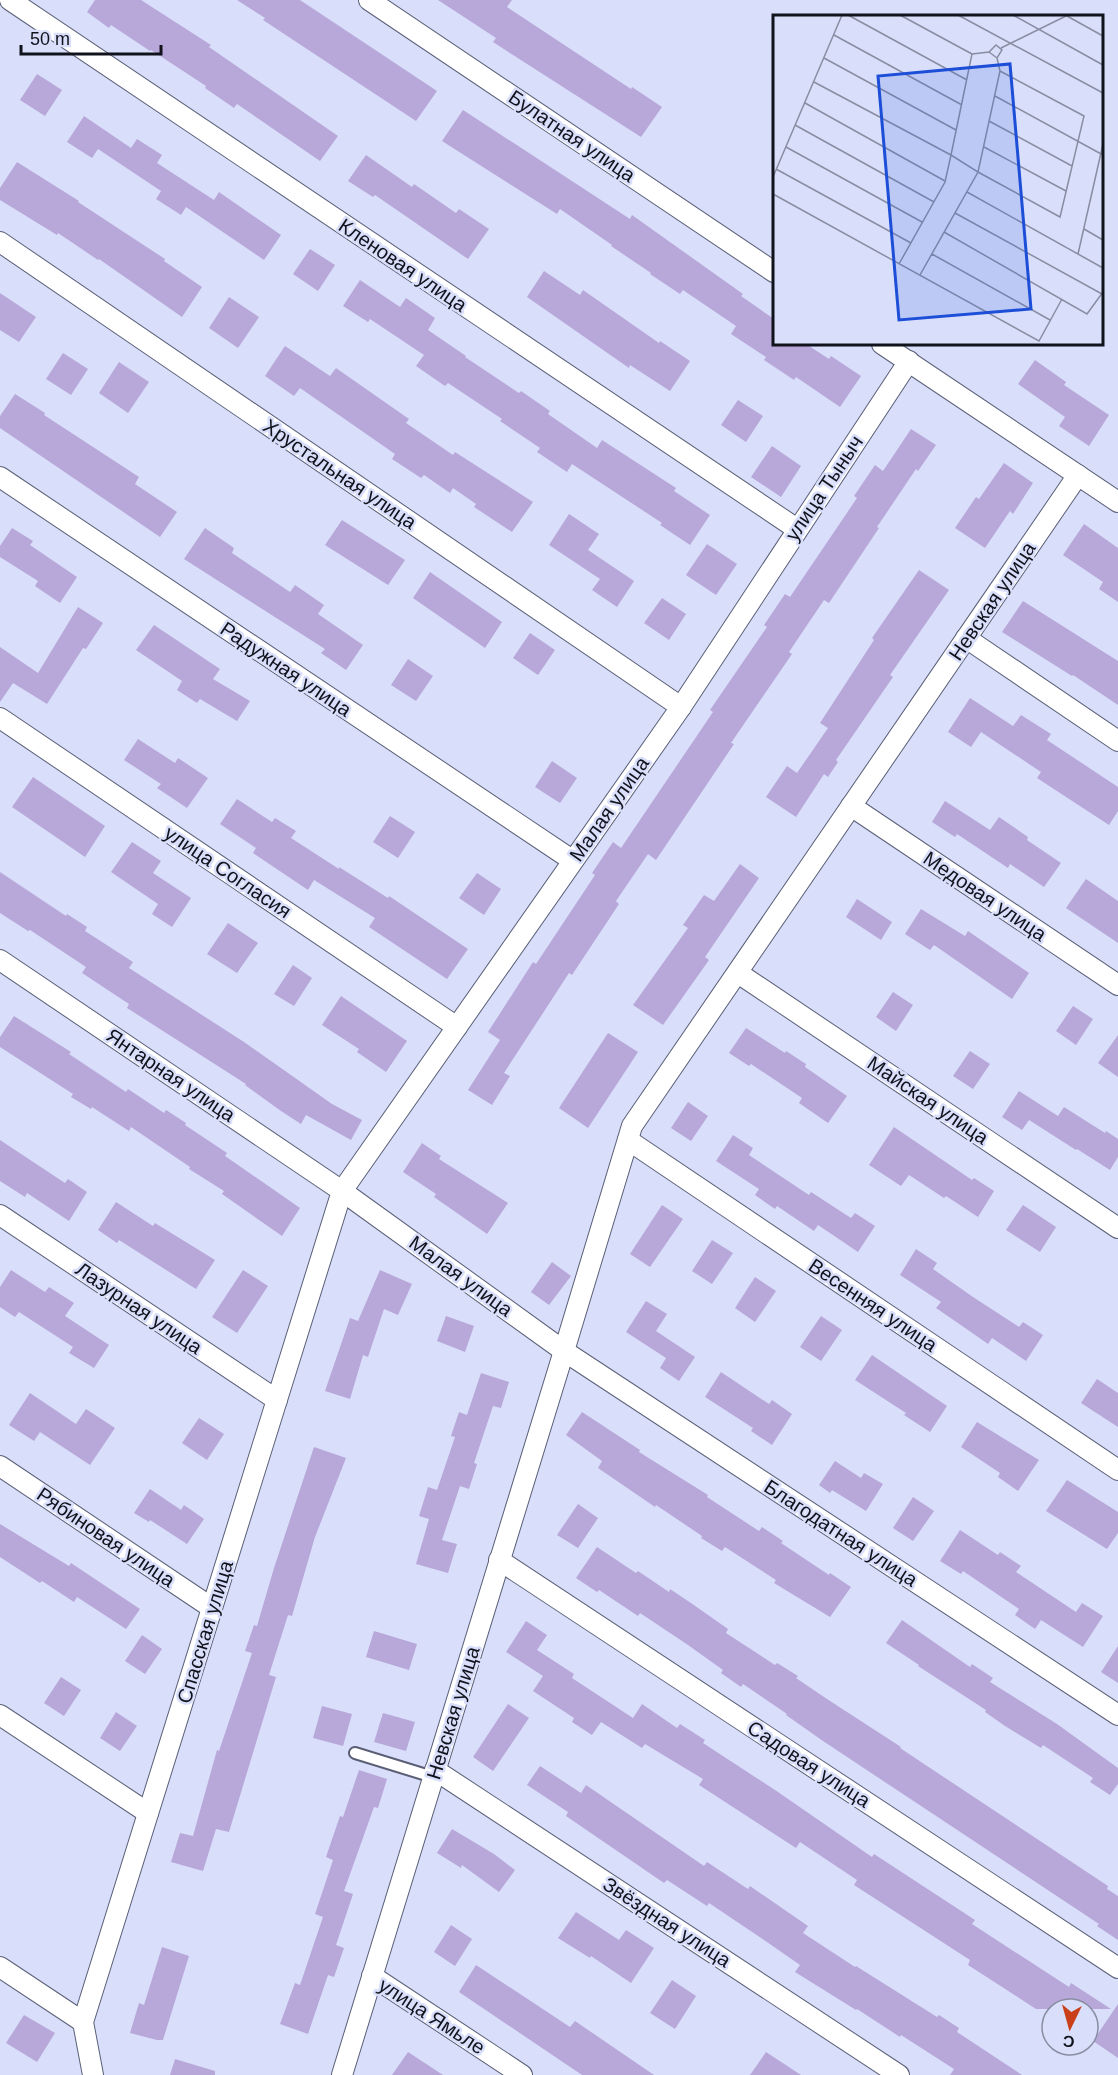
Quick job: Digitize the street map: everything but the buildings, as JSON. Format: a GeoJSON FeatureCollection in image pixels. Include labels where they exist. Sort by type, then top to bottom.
{"type":"FeatureCollection","features":[{"type":"Feature","properties":{"kind":"street","name":"Кленовая улица"},"geometry":{"type":"LineString","coordinates":[[10,0],[797,529]]}},
{"type":"Feature","properties":{"kind":"street","name":"Булатная улица"},"geometry":{"type":"LineString","coordinates":[[369,0],[773,271]]}},
{"type":"Feature","properties":{"kind":"street","name":"Хрустальная улица"},"geometry":{"type":"LineString","coordinates":[[0,242],[681,707]]}},
{"type":"Feature","properties":{"kind":"street"},"geometry":{"type":"LineString","coordinates":[[884,345],[1118,502]]}},
{"type":"Feature","properties":{"kind":"street","name":"улица Тыныч"},"geometry":{"type":"LineString","coordinates":[[741,615],[909,362]]}},
{"type":"Feature","properties":{"kind":"street","name":"Невская улица"},"geometry":{"type":"LineString","coordinates":[[851,806],[1078,475]]}},
{"type":"Feature","properties":{"kind":"street","name":"Радужная улица"},"geometry":{"type":"LineString","coordinates":[[0,477],[572,860]]}},
{"type":"Feature","properties":{"kind":"street","name":"Малая улица"},"geometry":{"type":"LineString","coordinates":[[564,1351],[342,1191],[681,707],[741,615]]}},
{"type":"Feature","properties":{"kind":"street"},"geometry":{"type":"LineString","coordinates":[[966,638],[1118,741]]}},
{"type":"Feature","properties":{"kind":"street","name":"улица Согласия"},"geometry":{"type":"LineString","coordinates":[[0,718],[457,1027]]}},
{"type":"Feature","properties":{"kind":"street"},"geometry":{"type":"LineString","coordinates":[[564,1351],[632,1126],[851,806]]}},
{"type":"Feature","properties":{"kind":"street","name":"Медовая улица"},"geometry":{"type":"LineString","coordinates":[[851,806],[1118,986]]}},
{"type":"Feature","properties":{"kind":"street","name":"Янтарная улица"},"geometry":{"type":"LineString","coordinates":[[0,960],[342,1191]]}},
{"type":"Feature","properties":{"kind":"street","name":"Майская улица"},"geometry":{"type":"LineString","coordinates":[[738,973],[1118,1228]]}},
{"type":"Feature","properties":{"kind":"street","name":"Весенняя улица"},"geometry":{"type":"LineString","coordinates":[[628,1140],[1118,1470]]}},
{"type":"Feature","properties":{"kind":"street","name":"Спасская улица"},"geometry":{"type":"LineString","coordinates":[[93,2075],[83,2022],[342,1191]]}},
{"type":"Feature","properties":{"kind":"street","name":"Лазурная улица"},"geometry":{"type":"LineString","coordinates":[[0,1215],[277,1400]]}},
{"type":"Feature","properties":{"kind":"street","name":"Невская улица"},"geometry":{"type":"LineString","coordinates":[[342,2075],[564,1351]]}},
{"type":"Feature","properties":{"kind":"street","name":"Благодатная улица"},"geometry":{"type":"LineString","coordinates":[[564,1351],[1118,1715]]}},
{"type":"Feature","properties":{"kind":"street","name":"Рябиновая улица"},"geometry":{"type":"LineString","coordinates":[[0,1466],[212,1608]]}},
{"type":"Feature","properties":{"kind":"street","name":"Садовая улица"},"geometry":{"type":"LineString","coordinates":[[500,1560],[1118,1968]]}},
{"type":"Feature","properties":{"kind":"street"},"geometry":{"type":"LineString","coordinates":[[0,1715],[148,1813]]}},
{"type":"Feature","properties":{"kind":"street","name":"Звёздная улица"},"geometry":{"type":"LineString","coordinates":[[434,1774],[898,2075]]}},
{"type":"Feature","properties":{"kind":"street"},"geometry":{"type":"LineString","coordinates":[[0,1967],[83,2022]]}},
{"type":"Feature","properties":{"kind":"street","name":"улица Ямьле"},"geometry":{"type":"LineString","coordinates":[[372,1976],[522,2075]]}},
{"type":"Feature","properties":{"kind":"lane"},"geometry":{"type":"LineString","coordinates":[[355,1753],[434,1774]]}}]}
